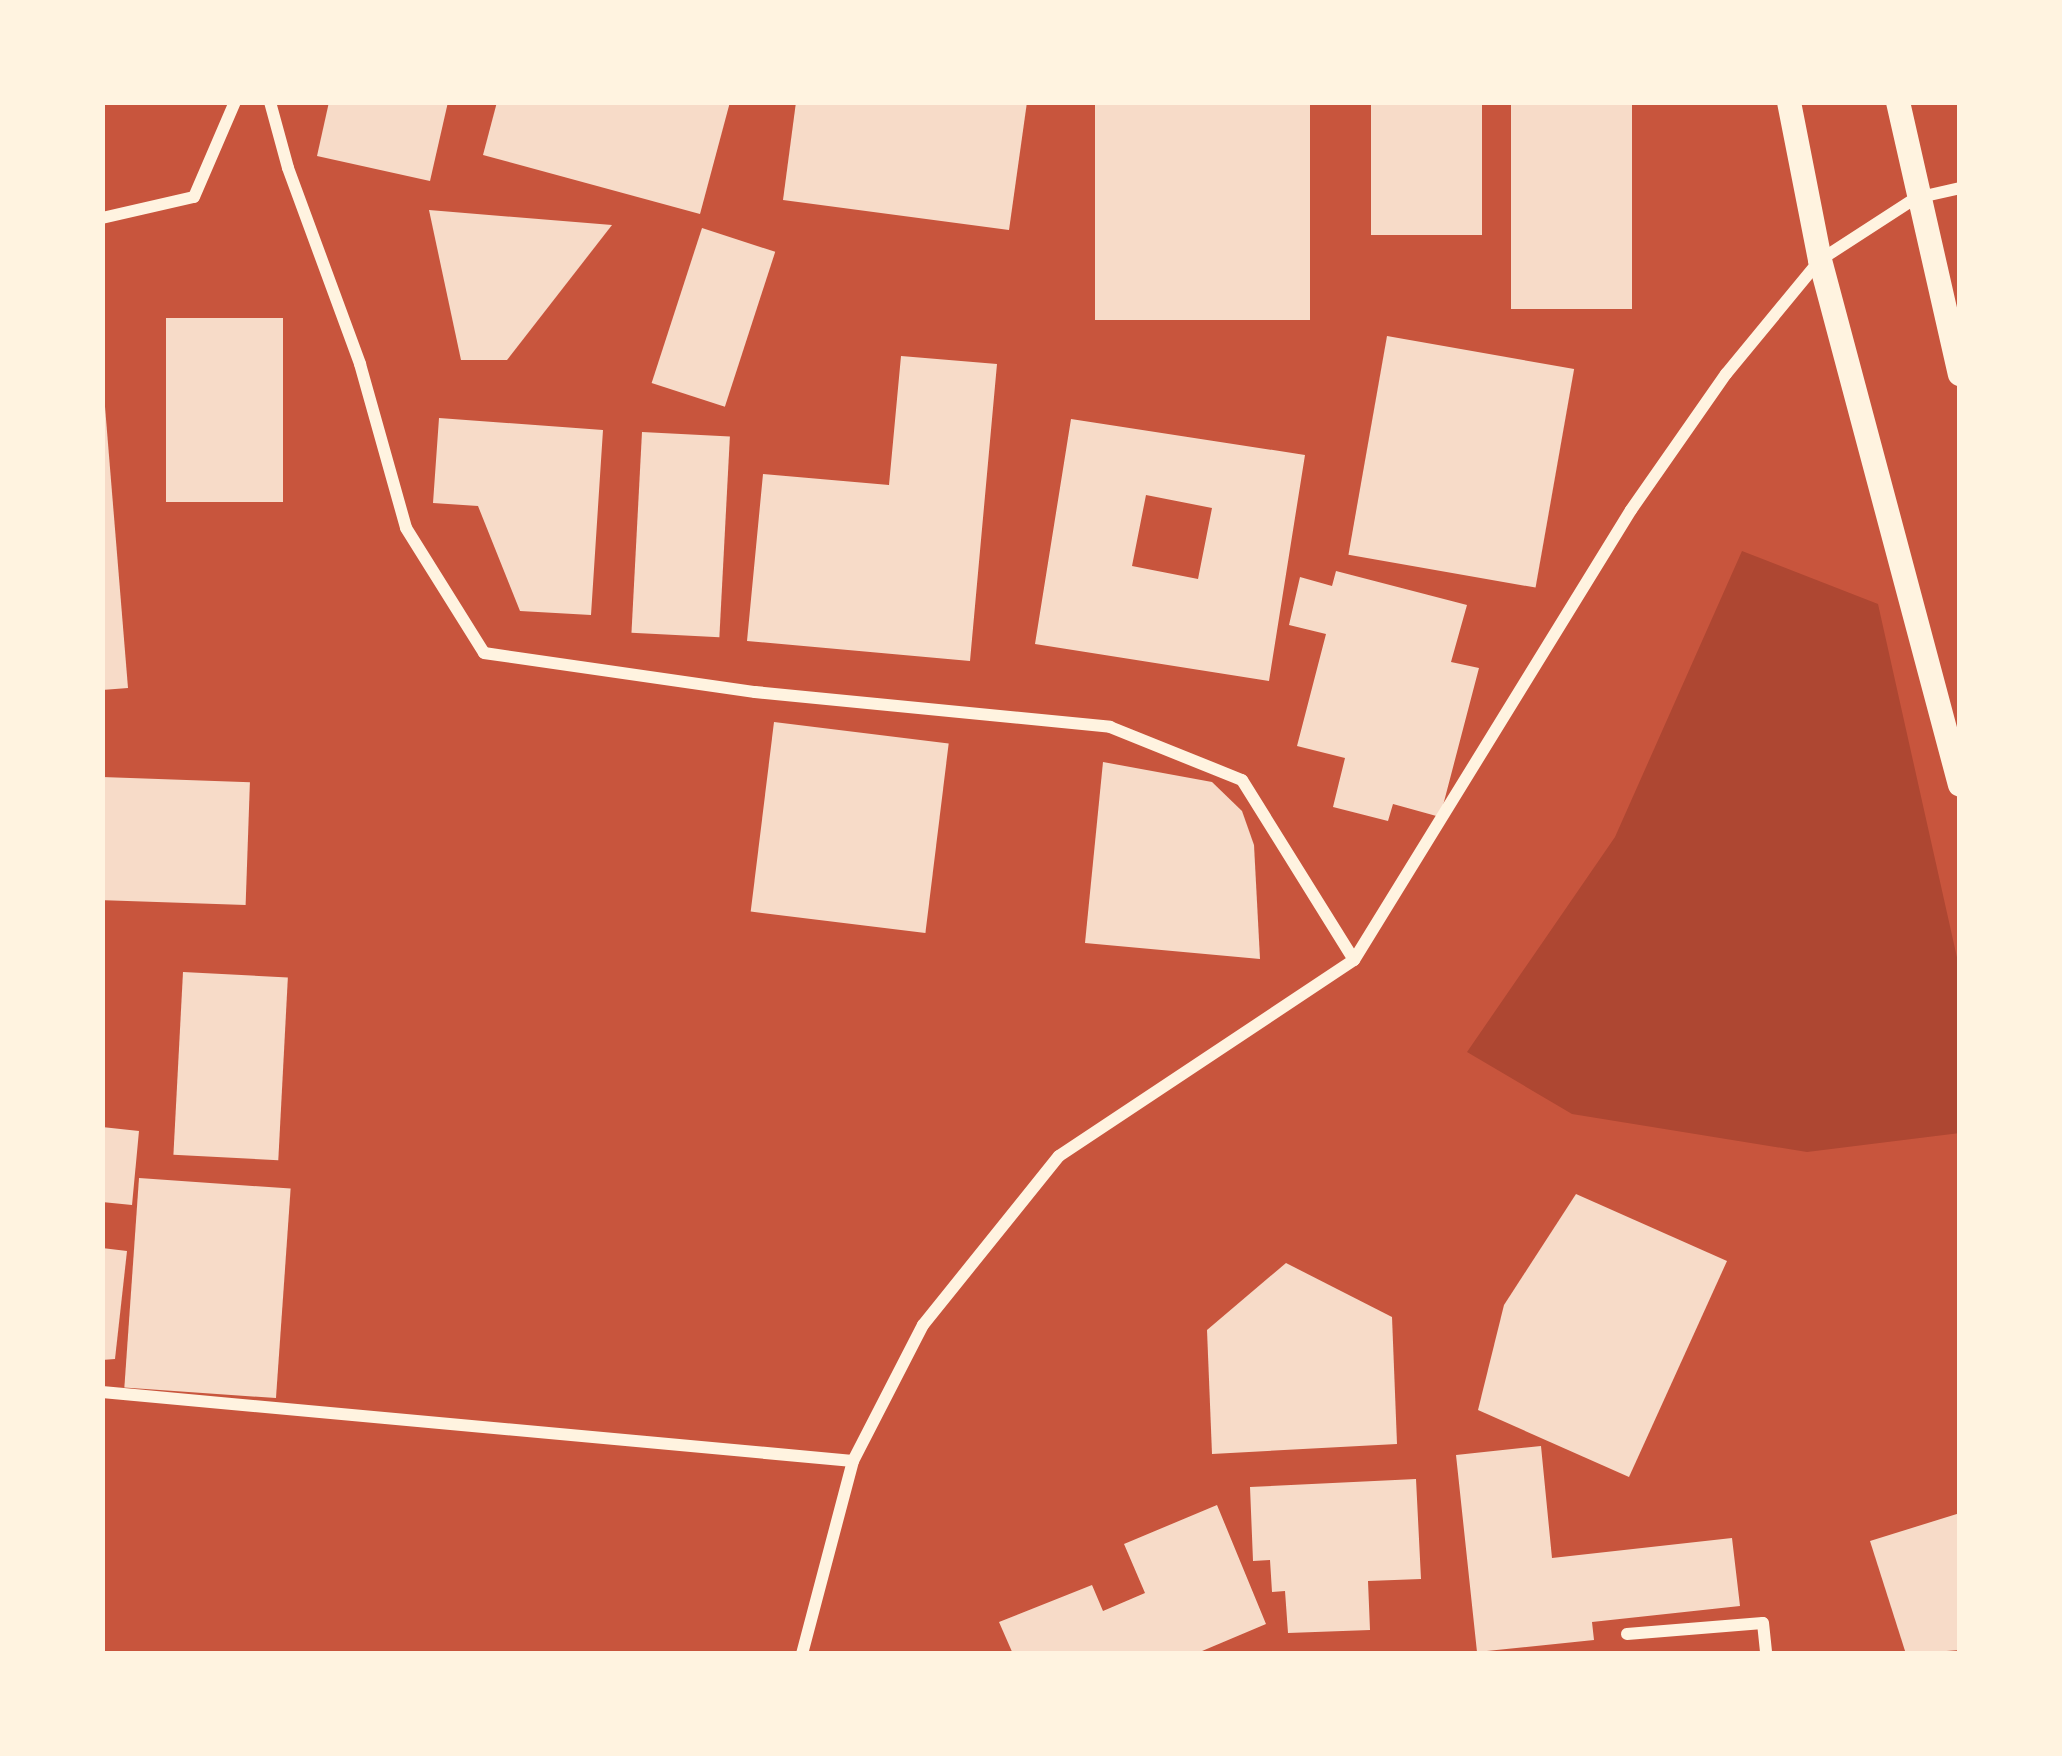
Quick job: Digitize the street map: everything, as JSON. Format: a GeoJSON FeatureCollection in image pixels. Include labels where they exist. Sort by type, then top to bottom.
{"type":"FeatureCollection","features":[{"type":"Feature","properties":{"kind":"main road"},"geometry":{"type":"LineString","coordinates":[[1789,102],[1820,260],[1960,785]]}},
{"type":"Feature","properties":{"kind":"main road"},"geometry":{"type":"LineString","coordinates":[[1898,102],[1916,198],[1960,374]]}},
{"type":"Feature","properties":{"kind":"street"},"geometry":{"type":"LineString","coordinates":[[102,218],[194,196],[235,102]]}},
{"type":"Feature","properties":{"kind":"street"},"geometry":{"type":"LineString","coordinates":[[270,102],[287,168],[360,364],[406,528],[484,653],[755,692],[1110,728],[1242,780],[1354,960]]}},
{"type":"Feature","properties":{"kind":"street"},"geometry":{"type":"LineString","coordinates":[[802,1654],[853,1461],[923,1324],[1059,1156],[1354,960],[1631,510],[1726,374],[1820,260],[1916,198],[1960,188]]}},
{"type":"Feature","properties":{"kind":"street"},"geometry":{"type":"LineString","coordinates":[[102,1393],[853,1461]]}},
{"type":"Feature","properties":{"kind":"street"},"geometry":{"type":"LineString","coordinates":[[1628,1634],[1763,1623],[1766,1654]]}},
{"type":"Feature","properties":{"kind":"shaded area"},"geometry":{"type":"Polygon","coordinates":[[[1742,551],[1878,604],[1960,971],[1960,1133],[1807,1152],[1572,1114],[1467,1052],[1615,837],[1742,551]]]}},
{"type":"Feature","properties":{"kind":"building"},"geometry":{"type":"Polygon","coordinates":[[[329,102],[448,102],[430,181],[317,156],[329,102]]]}},
{"type":"Feature","properties":{"kind":"building"},"geometry":{"type":"Polygon","coordinates":[[[497,102],[730,102],[700,214],[483,155],[497,102]]]}},
{"type":"Feature","properties":{"kind":"building"},"geometry":{"type":"Polygon","coordinates":[[[796,102],[1027,102],[1009,230],[783,200],[796,102]]]}},
{"type":"Feature","properties":{"kind":"building"},"geometry":{"type":"Polygon","coordinates":[[[1095,102],[1310,102],[1310,320],[1095,320],[1095,102]]]}},
{"type":"Feature","properties":{"kind":"building"},"geometry":{"type":"Polygon","coordinates":[[[1371,102],[1482,102],[1482,235],[1371,235],[1371,102]]]}},
{"type":"Feature","properties":{"kind":"building"},"geometry":{"type":"Polygon","coordinates":[[[1511,102],[1632,102],[1632,309],[1511,309],[1511,102]]]}},
{"type":"Feature","properties":{"kind":"building"},"geometry":{"type":"Polygon","coordinates":[[[429,210],[612,225],[507,360],[461,360],[429,210]]]}},
{"type":"Feature","properties":{"kind":"building"},"geometry":{"type":"Polygon","coordinates":[[[702,228],[775,252],[725,407],[652,383],[702,228]]]}},
{"type":"Feature","properties":{"kind":"building"},"geometry":{"type":"Polygon","coordinates":[[[166,318],[283,318],[283,502],[166,502],[166,318]]]}},
{"type":"Feature","properties":{"kind":"building"},"geometry":{"type":"Polygon","coordinates":[[[1387,336],[1574,369],[1536,588],[1348,555],[1387,336]]]}},
{"type":"Feature","properties":{"kind":"building"},"geometry":{"type":"Polygon","coordinates":[[[901,356],[997,364],[970,661],[747,641],[763,474],[889,485],[901,356]]]}},
{"type":"Feature","properties":{"kind":"building"},"geometry":{"type":"Polygon","coordinates":[[[102,370],[128,688],[102,690],[102,370]]]}},
{"type":"Feature","properties":{"kind":"building"},"geometry":{"type":"Polygon","coordinates":[[[439,418],[603,430],[591,615],[520,611],[478,506],[433,503],[439,418]]]}},
{"type":"Feature","properties":{"kind":"building"},"geometry":{"type":"Polygon","coordinates":[[[1071,419],[1305,455],[1269,681],[1035,644],[1071,419]],[[1146,495],[1132,566],[1198,579],[1212,508],[1146,495]]]}},
{"type":"Feature","properties":{"kind":"building"},"geometry":{"type":"Polygon","coordinates":[[[642,432],[730,437],[719,637],[631,633],[642,432]]]}},
{"type":"Feature","properties":{"kind":"building"},"geometry":{"type":"Polygon","coordinates":[[[1336,571],[1467,605],[1451,662],[1479,668],[1440,817],[1393,804],[1388,821],[1333,807],[1345,758],[1297,746],[1326,634],[1289,625],[1300,577],[1332,586],[1336,571]]]}},
{"type":"Feature","properties":{"kind":"building"},"geometry":{"type":"Polygon","coordinates":[[[774,722],[949,743],[925,933],[751,912],[774,722]]]}},
{"type":"Feature","properties":{"kind":"building"},"geometry":{"type":"Polygon","coordinates":[[[1103,762],[1212,782],[1242,811],[1254,845],[1260,959],[1085,943],[1103,762]]]}},
{"type":"Feature","properties":{"kind":"building"},"geometry":{"type":"Polygon","coordinates":[[[102,777],[250,782],[246,905],[102,900],[102,777]]]}},
{"type":"Feature","properties":{"kind":"building"},"geometry":{"type":"Polygon","coordinates":[[[183,972],[288,977],[278,1160],[173,1155],[183,972]]]}},
{"type":"Feature","properties":{"kind":"building"},"geometry":{"type":"Polygon","coordinates":[[[102,1127],[139,1131],[132,1205],[102,1202],[102,1127]]]}},
{"type":"Feature","properties":{"kind":"building"},"geometry":{"type":"Polygon","coordinates":[[[139,1178],[291,1189],[276,1398],[124,1387],[139,1178]]]}},
{"type":"Feature","properties":{"kind":"building"},"geometry":{"type":"Polygon","coordinates":[[[1576,1194],[1727,1261],[1629,1477],[1478,1410],[1504,1305],[1576,1194]]]}},
{"type":"Feature","properties":{"kind":"building"},"geometry":{"type":"Polygon","coordinates":[[[102,1248],[127,1251],[115,1359],[102,1360],[102,1248]]]}},
{"type":"Feature","properties":{"kind":"building"},"geometry":{"type":"Polygon","coordinates":[[[1286,1263],[1392,1317],[1397,1444],[1212,1454],[1207,1330],[1286,1263]]]}},
{"type":"Feature","properties":{"kind":"building"},"geometry":{"type":"Polygon","coordinates":[[[1541,1446],[1552,1558],[1732,1538],[1740,1606],[1592,1622],[1594,1640],[1477,1652],[1456,1455],[1541,1446]]]}},
{"type":"Feature","properties":{"kind":"building"},"geometry":{"type":"Polygon","coordinates":[[[1416,1479],[1421,1579],[1368,1581],[1370,1630],[1288,1633],[1285,1591],[1272,1592],[1270,1560],[1253,1561],[1250,1487],[1416,1479]]]}},
{"type":"Feature","properties":{"kind":"building"},"geometry":{"type":"Polygon","coordinates":[[[1217,1505],[1266,1624],[1195,1654],[1013,1654],[999,1622],[1092,1585],[1103,1611],[1145,1593],[1124,1544],[1217,1505]]]}},
{"type":"Feature","properties":{"kind":"building"},"geometry":{"type":"Polygon","coordinates":[[[1960,1513],[1960,1650],[1906,1654],[1870,1541],[1960,1513]]]}}]}
